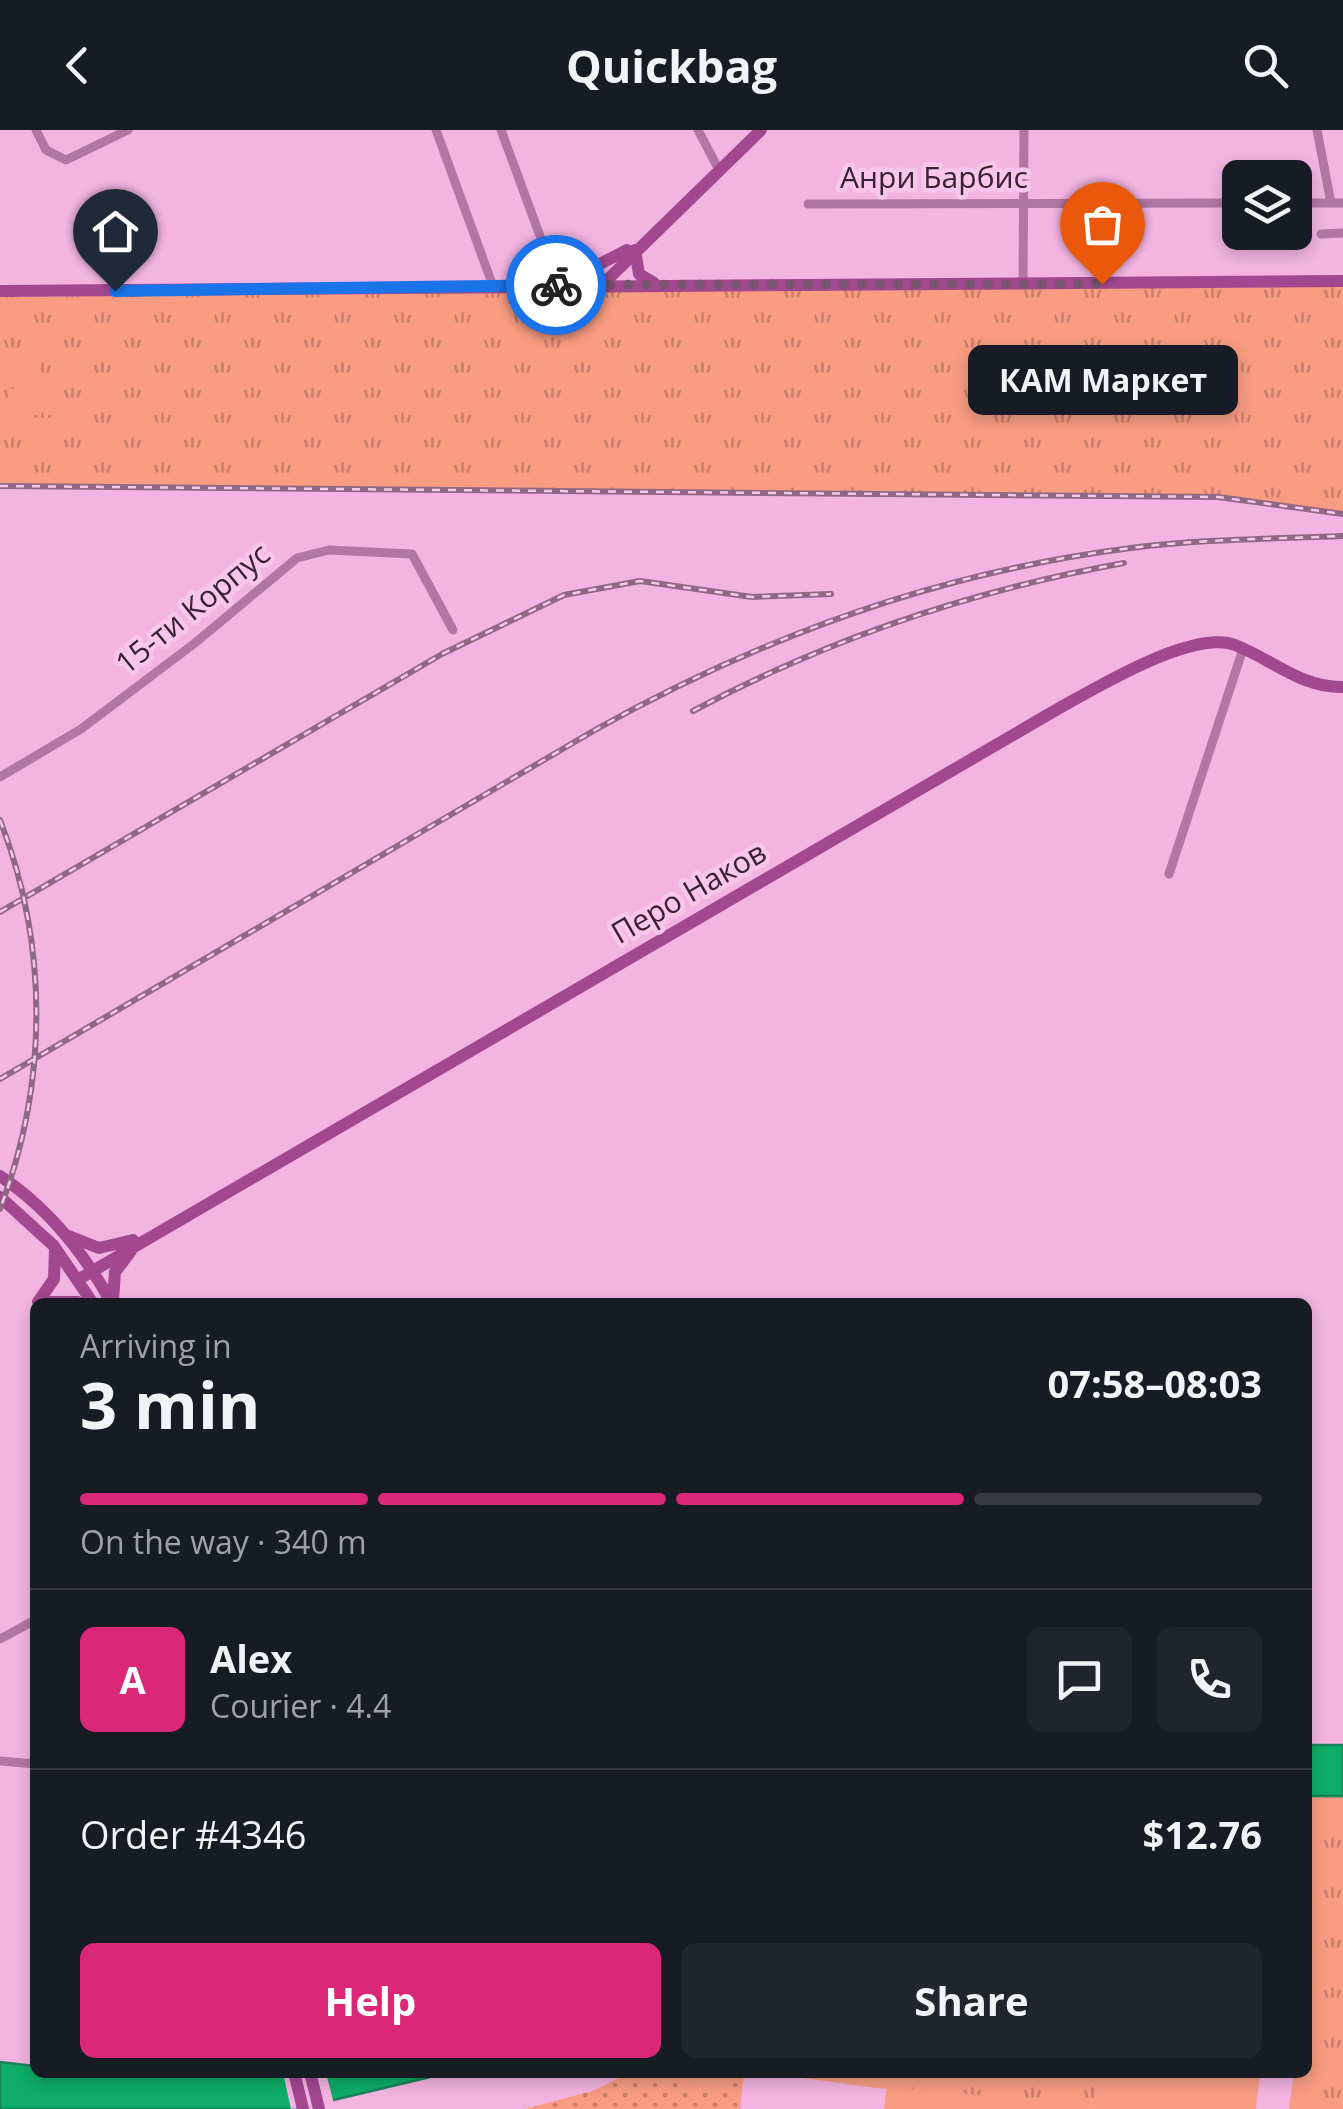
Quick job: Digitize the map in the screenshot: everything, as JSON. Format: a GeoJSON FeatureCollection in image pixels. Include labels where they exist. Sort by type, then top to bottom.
{"type":"FeatureCollection","features":[{"type":"Feature","properties":{"kind":"street"},"geometry":{"type":"LineString","coordinates":[[36,130],[46,150],[66,160],[128,130]]}},
{"type":"Feature","properties":{"kind":"street"},"geometry":{"type":"LineString","coordinates":[[436,130],[493,286]]}},
{"type":"Feature","properties":{"kind":"street"},"geometry":{"type":"LineString","coordinates":[[501,130],[558,285]]}},
{"type":"Feature","properties":{"kind":"street"},"geometry":{"type":"LineString","coordinates":[[698,130],[718,170]]}},
{"type":"Feature","properties":{"kind":"street"},"geometry":{"type":"LineString","coordinates":[[602,285],[761,130]]}},
{"type":"Feature","properties":{"kind":"street"},"geometry":{"type":"LineString","coordinates":[[1023,284],[1024,130]]}},
{"type":"Feature","properties":{"kind":"street"},"geometry":{"type":"LineString","coordinates":[[1316,130],[1331,204]]}},
{"type":"Feature","properties":{"kind":"street","name":"Анри Барбис"},"geometry":{"type":"LineString","coordinates":[[808,204],[1222,203]]}},
{"type":"Feature","properties":{"kind":"street"},"geometry":{"type":"LineString","coordinates":[[1312,203],[1343,203]]}},
{"type":"Feature","properties":{"kind":"street"},"geometry":{"type":"LineString","coordinates":[[1321,234],[1343,233]]}},
{"type":"Feature","properties":{"kind":"street"},"geometry":{"type":"LineString","coordinates":[[558,285],[604,266],[646,238]]}},
{"type":"Feature","properties":{"kind":"street"},"geometry":{"type":"LineString","coordinates":[[635,250],[639,274],[661,286]]}},
{"type":"Feature","properties":{"kind":"street"},"geometry":{"type":"LineString","coordinates":[[602,285],[599,272],[604,266]]}},
{"type":"Feature","properties":{"kind":"street"},"geometry":{"type":"LineString","coordinates":[[0,291],[1343,282]]}},
{"type":"Feature","properties":{"kind":"street","name":"15-ти Корпус"},"geometry":{"type":"LineString","coordinates":[[0,777],[81,729],[311,552],[412,554],[453,630]]}},
{"type":"Feature","properties":{"kind":"street","name":"Перо Наков"},"geometry":{"type":"LineString","coordinates":[[79,1279],[145,1237],[1082,696],[1198,643],[1226,642],[1294,677],[1343,687]]}},
{"type":"Feature","properties":{"kind":"street"},"geometry":{"type":"LineString","coordinates":[[1169,874],[1244,649]]}},
{"type":"Feature","properties":{"kind":"street"},"geometry":{"type":"LineString","coordinates":[[0,1176],[40,1207],[92,1270],[110,1298]]}},
{"type":"Feature","properties":{"kind":"street"},"geometry":{"type":"LineString","coordinates":[[0,1197],[54,1246],[90,1298]]}},
{"type":"Feature","properties":{"kind":"street"},"geometry":{"type":"LineString","coordinates":[[63,1233],[98,1248],[145,1237]]}},
{"type":"Feature","properties":{"kind":"street"},"geometry":{"type":"LineString","coordinates":[[113,1298],[117,1267],[145,1237]]}},
{"type":"Feature","properties":{"kind":"street"},"geometry":{"type":"LineString","coordinates":[[41,1298],[54,1279],[54,1246]]}},
{"type":"Feature","properties":{"kind":"street"},"geometry":{"type":"LineString","coordinates":[[0,1639],[30,1623]]}},
{"type":"Feature","properties":{"kind":"street"},"geometry":{"type":"LineString","coordinates":[[0,1761],[30,1764]]}},
{"type":"Feature","properties":{"kind":"street"},"geometry":{"type":"LineString","coordinates":[[295,2078],[303,2109]]}},
{"type":"Feature","properties":{"kind":"street"},"geometry":{"type":"LineString","coordinates":[[311,2078],[319,2109]]}},
{"type":"Feature","properties":{"kind":"green space"},"geometry":{"type":"Polygon","coordinates":[[[1343,282],[1343,514],[1218,497],[0,486],[0,297],[1343,282]]]}},
{"type":"Feature","properties":{"kind":"green space"},"geometry":{"type":"Polygon","coordinates":[[[38,365],[38,380],[8,381],[7,366],[38,365]]]}},
{"type":"Feature","properties":{"kind":"green space"},"geometry":{"type":"Polygon","coordinates":[[[8,389],[37,389],[37,404],[8,405],[8,389]]]}},
{"type":"Feature","properties":{"kind":"green space"},"geometry":{"type":"Polygon","coordinates":[[[0,417],[53,418],[53,433],[0,433],[0,417]]]}},
{"type":"Feature","properties":{"kind":"green space"},"geometry":{"type":"Polygon","coordinates":[[[1312,1796],[1343,1796],[1343,2109],[1289,2109],[1293,2078],[1312,2078],[1312,1796]]]}},
{"type":"Feature","properties":{"kind":"green space"},"geometry":{"type":"Polygon","coordinates":[[[619,2078],[743,2078],[740,2109],[525,2109],[592,2091],[619,2078]]]}},
{"type":"Feature","properties":{"kind":"green space"},"geometry":{"type":"Polygon","coordinates":[[[692,2078],[725,2078],[722,2093],[691,2086],[692,2078]]]}},
{"type":"Feature","properties":{"kind":"green space"},"geometry":{"type":"Polygon","coordinates":[[[803,2078],[1098,2078],[1094,2107],[803,2078]]]}},
{"type":"Feature","properties":{"kind":"green space"},"geometry":{"type":"Polygon","coordinates":[[[1098,2078],[1259,2078],[1256,2109],[884,2109],[887,2086],[1094,2107],[1098,2078]]]}},
{"type":"Feature","properties":{"kind":"shaded area"},"geometry":{"type":"Polygon","coordinates":[[[1312,1745],[1343,1745],[1343,1796],[1312,1796],[1312,1745]]]}},
{"type":"Feature","properties":{"kind":"shaded area"},"geometry":{"type":"Polygon","coordinates":[[[0,2062],[30,2065],[30,2078],[426,2078],[296,2109],[0,2109],[0,2062]]]}},
{"type":"Feature","properties":{"kind":"pier"},"geometry":{"type":"Polygon","coordinates":[[[284,2078],[327,2078],[334,2104],[291,2109],[284,2078]]]}},
{"type":"Feature","properties":{"kind":"railway"},"geometry":{"type":"LineString","coordinates":[[0,486],[1218,497],[1343,514]]}},
{"type":"Feature","properties":{"kind":"railway"},"geometry":{"type":"LineString","coordinates":[[0,1079],[595,730],[658,696],[788,637],[921,591],[1060,559],[1184,543],[1343,536]]}},
{"type":"Feature","properties":{"kind":"railway"},"geometry":{"type":"LineString","coordinates":[[693,711],[795,662],[902,621],[1012,588],[1124,563]]}},
{"type":"Feature","properties":{"kind":"railway"},"geometry":{"type":"LineString","coordinates":[[0,912],[442,654],[564,595],[640,581],[752,597],[831,594]]}},
{"type":"Feature","properties":{"kind":"railway"},"geometry":{"type":"LineString","coordinates":[[0,820],[27,916],[36,1015],[27,1113],[0,1209]]}},
{"type":"Feature","properties":{"kind":"way so far"},"geometry":{"type":"LineString","coordinates":[[556,285],[1102,284]]}},
{"type":"Feature","properties":{"kind":"place","name":"КАМ Маркет"},"geometry":{"type":"Point","coordinates":[1102,284]}},
{"type":"Feature","properties":{"kind":"route"},"geometry":{"type":"LineString","coordinates":[[115,291],[556,285]]}}]}
